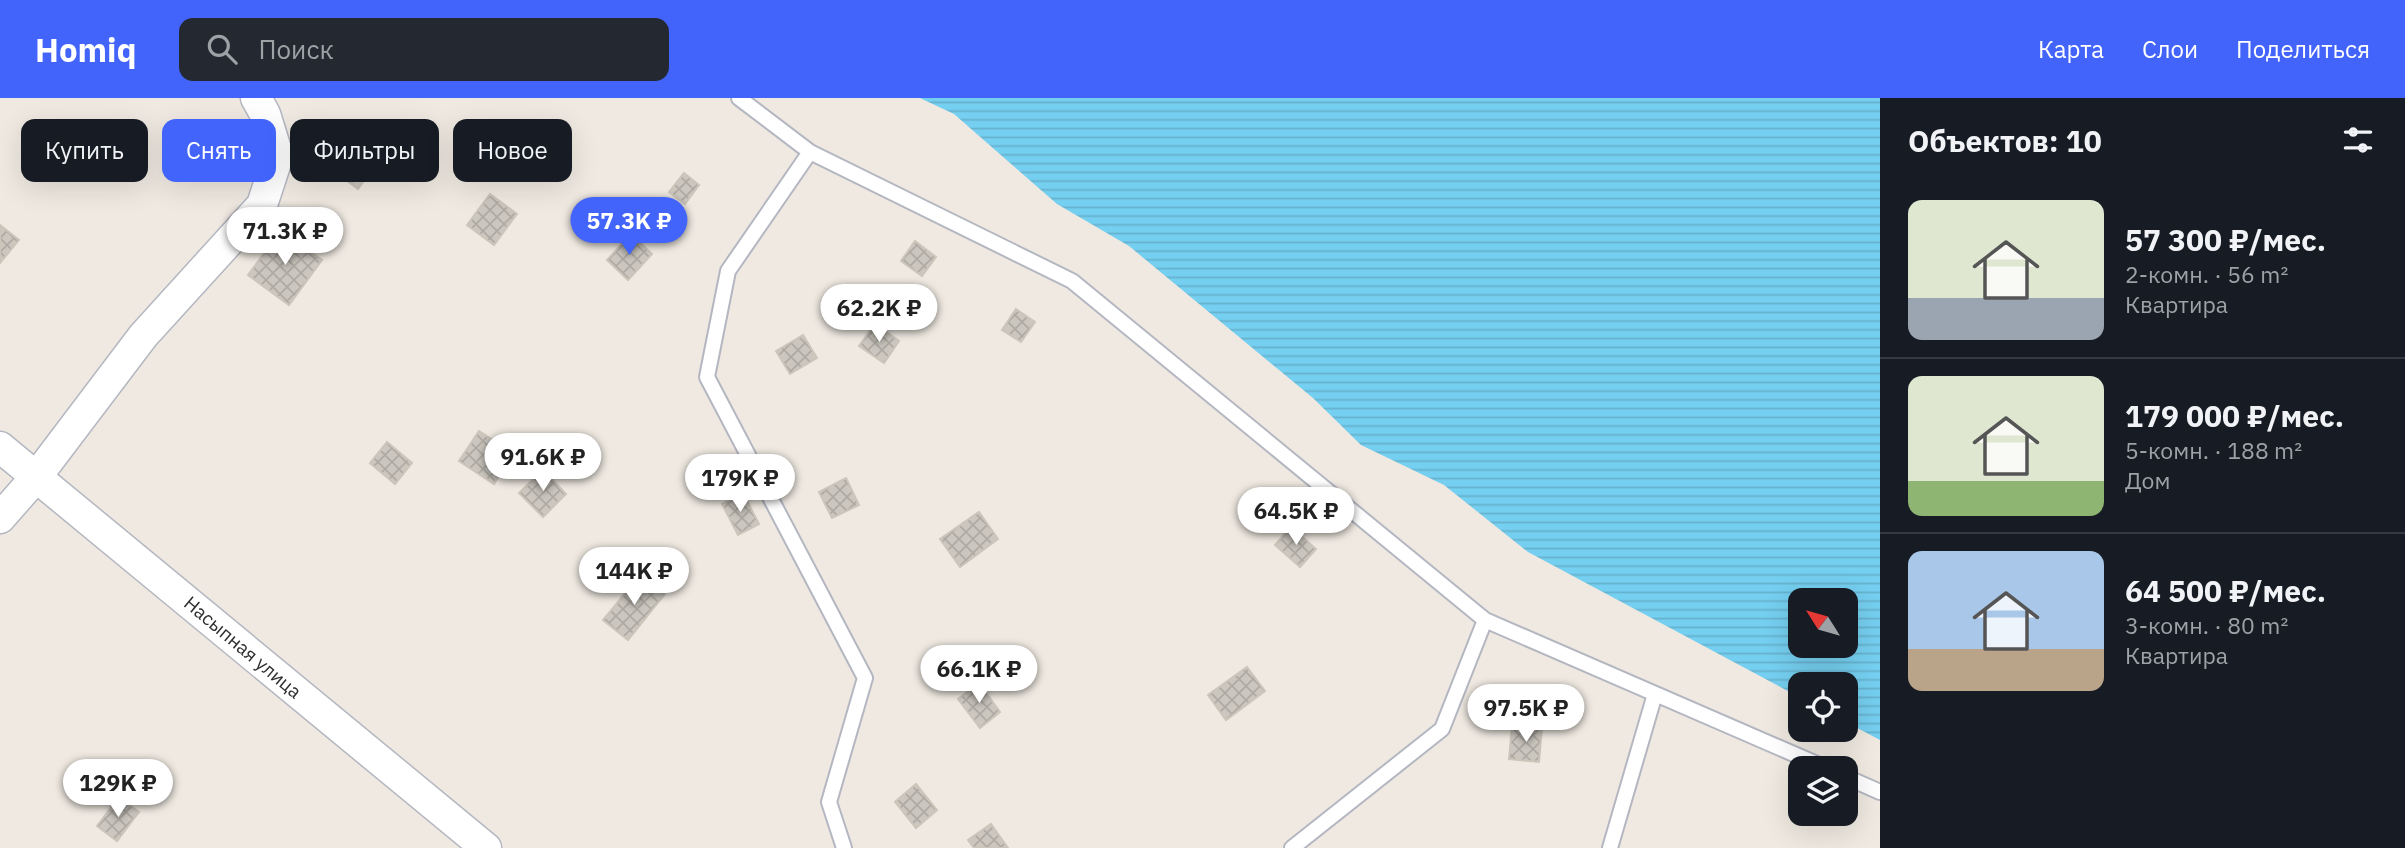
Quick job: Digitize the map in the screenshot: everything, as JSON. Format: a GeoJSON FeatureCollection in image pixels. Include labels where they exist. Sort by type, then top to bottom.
{"type":"FeatureCollection","features":[{"type":"Feature","properties":{"kind":"street"},"geometry":{"type":"LineString","coordinates":[[0,518],[37,476],[143,337],[262,205],[278,156],[265,114],[256,98]]}},
{"type":"Feature","properties":{"kind":"street","name":"Насыпная улица"},"geometry":{"type":"LineString","coordinates":[[0,447],[486,848]]}},
{"type":"Feature","properties":{"kind":"lane"},"geometry":{"type":"LineString","coordinates":[[739,98],[810,152],[1072,281],[1485,620],[1798,756]]}},
{"type":"Feature","properties":{"kind":"lane"},"geometry":{"type":"LineString","coordinates":[[810,152],[728,271],[707,377],[865,678],[829,802],[844,848]]}},
{"type":"Feature","properties":{"kind":"lane"},"geometry":{"type":"LineString","coordinates":[[1292,848],[1442,729],[1485,620]]}},
{"type":"Feature","properties":{"kind":"lane"},"geometry":{"type":"LineString","coordinates":[[1610,848],[1655,694]]}},
{"type":"Feature","properties":{"kind":"lane"},"geometry":{"type":"LineString","coordinates":[[1858,782],[1880,792]]}},
{"type":"Feature","properties":{"kind":"water"},"geometry":{"type":"Polygon","coordinates":[[[920,98],[1880,98],[1880,740],[1858,728],[1858,672],[1788,672],[1788,691],[1528,552],[1444,485],[1361,445],[1313,398],[1129,246],[1057,204],[954,114],[920,98]]]}},
{"type":"Feature","properties":{"kind":"building"},"geometry":{"type":"Polygon","coordinates":[[[684,173],[699,185],[685,204],[669,192],[684,173]]]}},
{"type":"Feature","properties":{"kind":"building"},"geometry":{"type":"Polygon","coordinates":[[[349,182],[363,182],[358,189],[349,182]]]}},
{"type":"Feature","properties":{"kind":"building"},"geometry":{"type":"Polygon","coordinates":[[[490,194],[517,214],[494,245],[467,225],[490,194]]]}},
{"type":"Feature","properties":{"kind":"building"},"geometry":{"type":"Polygon","coordinates":[[[0,225],[19,240],[0,263],[0,225]]]}},
{"type":"Feature","properties":{"kind":"building"},"geometry":{"type":"Polygon","coordinates":[[[281,230],[322,260],[289,305],[248,275],[281,230]]]}},
{"type":"Feature","properties":{"kind":"building"},"geometry":{"type":"Polygon","coordinates":[[[631,234],[652,254],[628,280],[607,260],[631,234]]]}},
{"type":"Feature","properties":{"kind":"building"},"geometry":{"type":"Polygon","coordinates":[[[915,241],[936,257],[922,276],[901,261],[915,241]]]}},
{"type":"Feature","properties":{"kind":"building"},"geometry":{"type":"Polygon","coordinates":[[[1016,309],[1035,322],[1021,342],[1002,330],[1016,309]]]}},
{"type":"Feature","properties":{"kind":"building"},"geometry":{"type":"Polygon","coordinates":[[[875,324],[899,341],[884,363],[859,346],[875,324]]]}},
{"type":"Feature","properties":{"kind":"building"},"geometry":{"type":"Polygon","coordinates":[[[803,335],[817,358],[790,374],[776,351],[803,335]]]}},
{"type":"Feature","properties":{"kind":"building"},"geometry":{"type":"Polygon","coordinates":[[[479,431],[513,453],[494,484],[459,461],[479,431]]]}},
{"type":"Feature","properties":{"kind":"building"},"geometry":{"type":"Polygon","coordinates":[[[387,442],[412,463],[395,484],[370,463],[387,442]]]}},
{"type":"Feature","properties":{"kind":"building"},"geometry":{"type":"Polygon","coordinates":[[[543,470],[566,494],[543,517],[519,493],[543,470]]]}},
{"type":"Feature","properties":{"kind":"building"},"geometry":{"type":"Polygon","coordinates":[[[846,478],[859,505],[832,518],[819,492],[846,478]]]}},
{"type":"Feature","properties":{"kind":"building"},"geometry":{"type":"Polygon","coordinates":[[[743,493],[759,524],[738,535],[722,504],[743,493]]]}},
{"type":"Feature","properties":{"kind":"building"},"geometry":{"type":"Polygon","coordinates":[[[979,512],[998,539],[960,567],[940,539],[979,512]]]}},
{"type":"Feature","properties":{"kind":"building"},"geometry":{"type":"Polygon","coordinates":[[[1291,527],[1316,549],[1300,567],[1275,545],[1291,527]]]}},
{"type":"Feature","properties":{"kind":"building"},"geometry":{"type":"Polygon","coordinates":[[[641,574],[665,594],[628,640],[603,620],[641,574]]]}},
{"type":"Feature","properties":{"kind":"building"},"geometry":{"type":"Polygon","coordinates":[[[1247,667],[1265,691],[1226,720],[1208,695],[1247,667]]]}},
{"type":"Feature","properties":{"kind":"building"},"geometry":{"type":"Polygon","coordinates":[[[979,683],[1000,712],[980,728],[958,699],[979,683]]]}},
{"type":"Feature","properties":{"kind":"building"},"geometry":{"type":"Polygon","coordinates":[[[1512,726],[1542,728],[1539,762],[1509,759],[1512,726]]]}},
{"type":"Feature","properties":{"kind":"building"},"geometry":{"type":"Polygon","coordinates":[[[916,784],[937,810],[916,828],[895,802],[916,784]]]}},
{"type":"Feature","properties":{"kind":"building"},"geometry":{"type":"Polygon","coordinates":[[[119,797],[139,812],[117,841],[97,826],[119,797]]]}},
{"type":"Feature","properties":{"kind":"building"},"geometry":{"type":"Polygon","coordinates":[[[991,824],[1008,848],[974,848],[968,840],[991,824]]]}}]}
